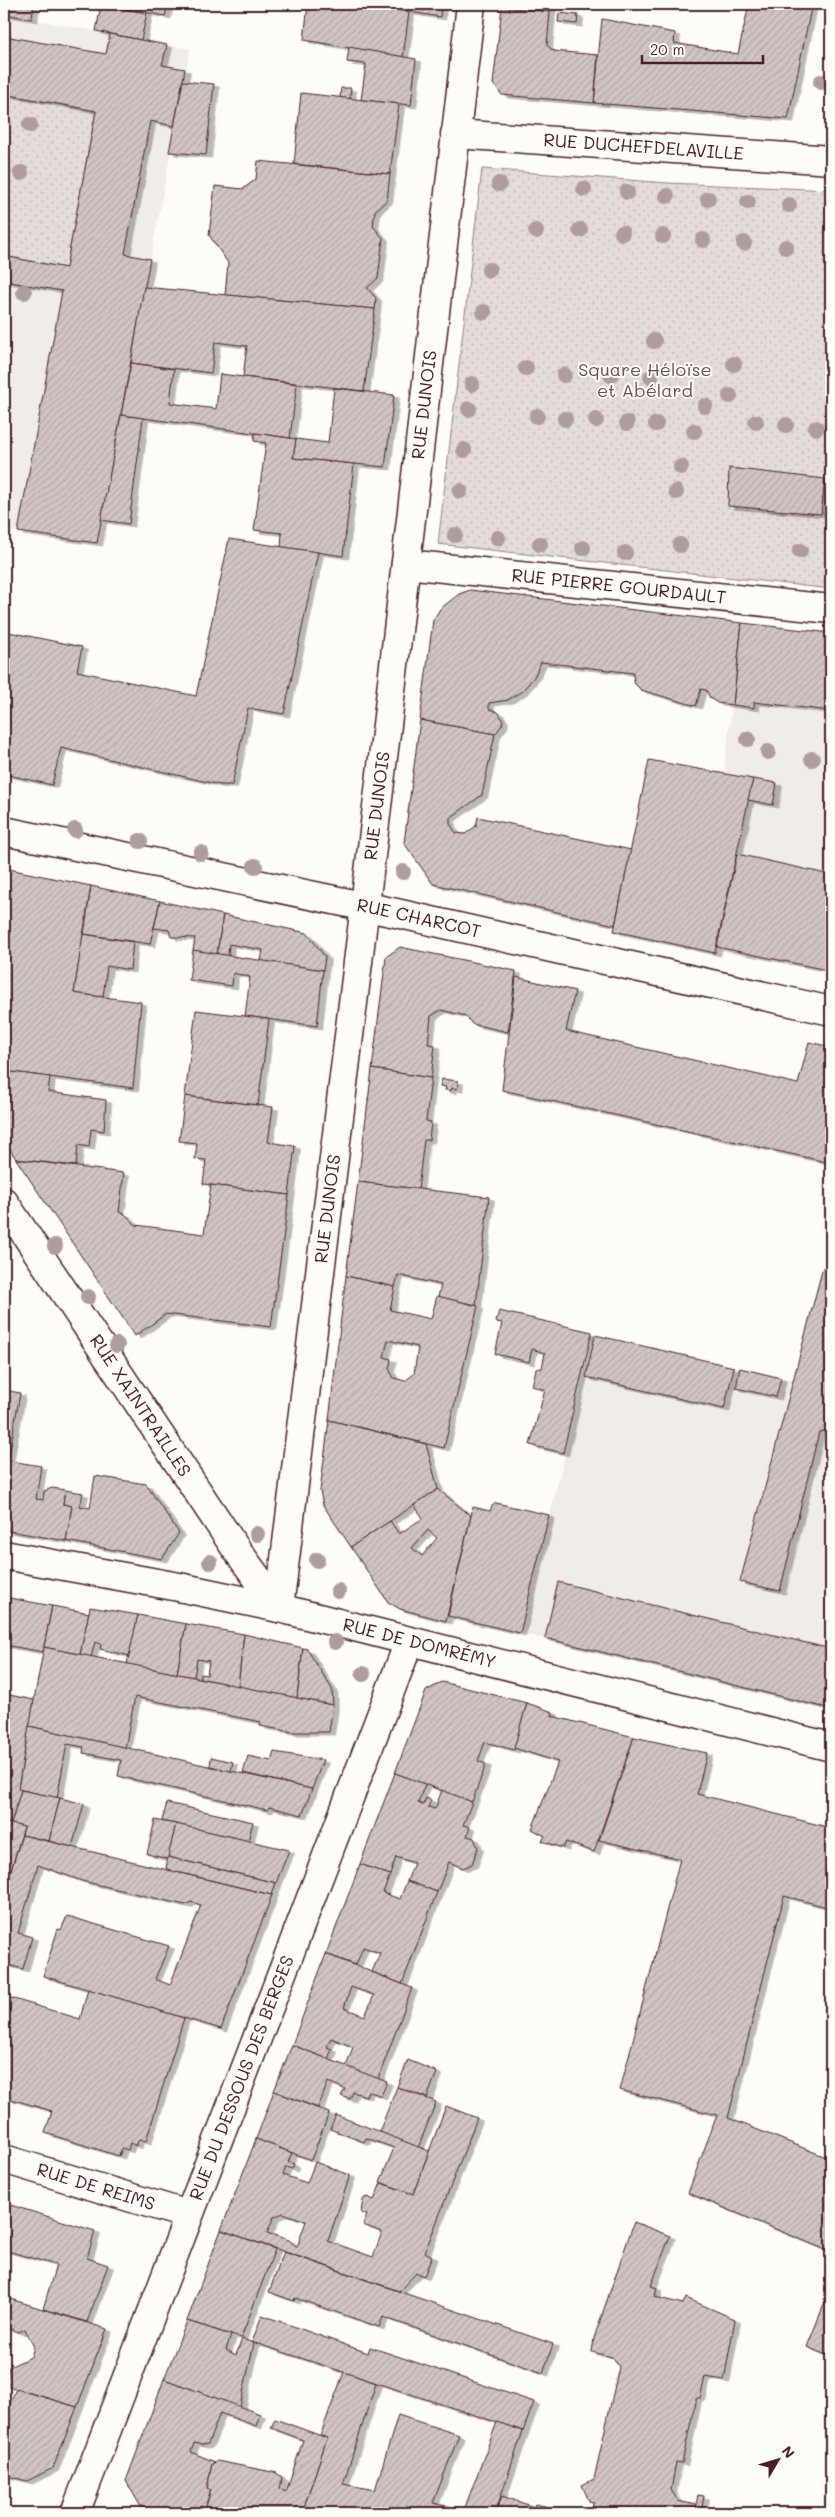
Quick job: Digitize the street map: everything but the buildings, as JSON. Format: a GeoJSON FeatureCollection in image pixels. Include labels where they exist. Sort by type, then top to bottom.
{"type":"FeatureCollection","features":[{"type":"Feature","properties":{"kind":"street","name":"RUE DUNOIS"},"geometry":{"type":"LineString","coordinates":[[279,1608],[365,907],[471,4]]}},
{"type":"Feature","properties":{"kind":"street","name":"RUE DUCHEFDELAVILLE"},"geometry":{"type":"LineString","coordinates":[[456,134],[831,160]]}},
{"type":"Feature","properties":{"kind":"street","name":"RUE PIERRE GOURDAULT"},"geometry":{"type":"LineString","coordinates":[[406,564],[831,610]]}},
{"type":"Feature","properties":{"kind":"street","name":"RUE CHARCOT"},"geometry":{"type":"LineString","coordinates":[[4,831],[365,907],[831,1011]]}},
{"type":"Feature","properties":{"kind":"street","name":"RUE XAINTRAILLES"},"geometry":{"type":"LineString","coordinates":[[4,1202],[234,1546],[279,1608]]}},
{"type":"Feature","properties":{"kind":"street","name":"RUE DE DOMRÉMY"},"geometry":{"type":"LineString","coordinates":[[4,1555],[179,1586],[279,1608],[831,1747]]}},
{"type":"Feature","properties":{"kind":"street","name":"RUE DU DESSOUS DES BERGES"},"geometry":{"type":"LineString","coordinates":[[75,2513],[188,2214],[409,1642]]}},
{"type":"Feature","properties":{"kind":"street","name":"RUE DE REIMS"},"geometry":{"type":"LineString","coordinates":[[4,2159],[188,2214]]}},
{"type":"Feature","properties":{"kind":"shaded area"},"geometry":{"type":"Polygon","coordinates":[[[4,14],[190,49],[97,543],[4,530],[4,14]]]}},
{"type":"Feature","properties":{"kind":"shaded area"},"geometry":{"type":"Polygon","coordinates":[[[742,623],[831,633],[831,971],[717,947],[753,779],[724,773],[742,623]]]}},
{"type":"Feature","properties":{"kind":"shaded area"},"geometry":{"type":"Polygon","coordinates":[[[823,1267],[831,1269],[831,1711],[520,1633],[595,1335],[793,1380],[823,1267]]]}},
{"type":"Feature","properties":{"kind":"green space"},"geometry":{"type":"Polygon","coordinates":[[[4,94],[96,111],[66,268],[4,256],[4,94]]]}},
{"type":"Feature","properties":{"kind":"green space","name":"Square Héloïse et Abélard"},"geometry":{"type":"Polygon","coordinates":[[[482,169],[668,183],[831,190],[831,589],[438,544],[482,169]]]}}]}
